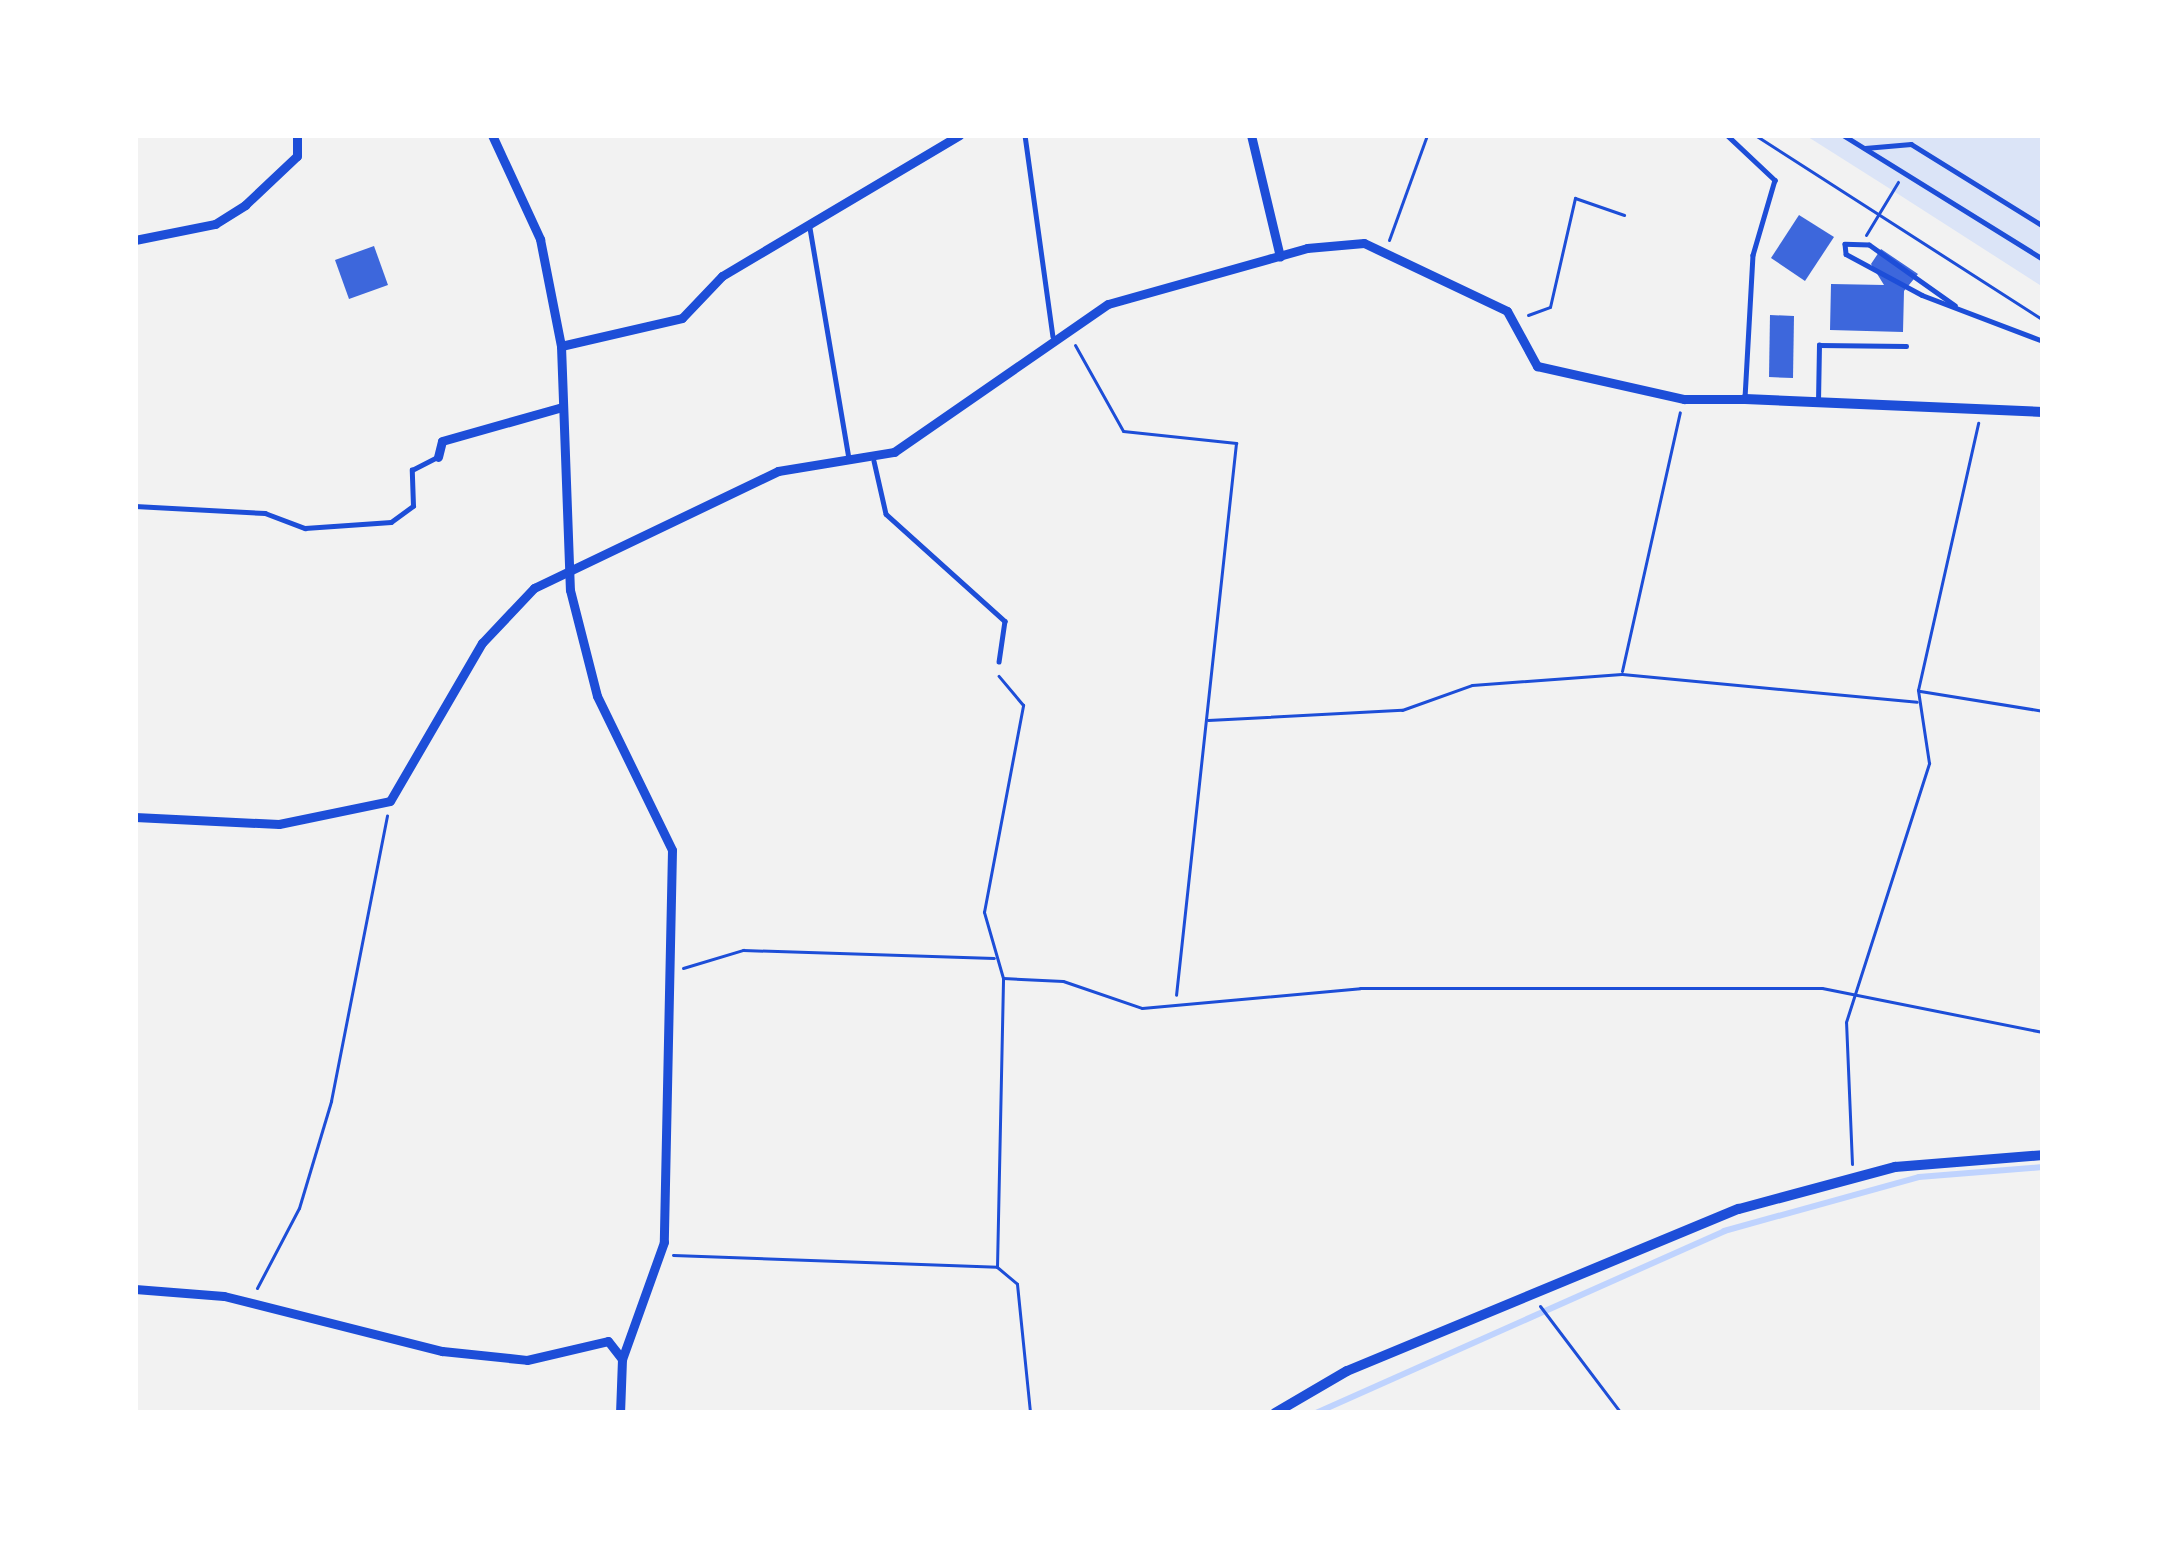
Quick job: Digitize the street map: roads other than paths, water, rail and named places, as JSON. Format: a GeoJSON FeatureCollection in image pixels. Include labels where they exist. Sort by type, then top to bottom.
{"type":"FeatureCollection","features":[{"type":"Feature","properties":{"kind":"street"},"geometry":{"type":"LineString","coordinates":[[135,240],[215,224],[245,205],[297,157],[297,135]]}},
{"type":"Feature","properties":{"kind":"street"},"geometry":{"type":"LineString","coordinates":[[561,346],[682,318],[722,276],[959,135]]}},
{"type":"Feature","properties":{"kind":"street"},"geometry":{"type":"LineString","coordinates":[[1251,135],[1280,257]]}},
{"type":"Feature","properties":{"kind":"street"},"geometry":{"type":"LineString","coordinates":[[494,136],[540,239],[561,346],[569,571],[608,729],[671,850],[664,974],[660,1259],[622,1359],[620,1413]]}},
{"type":"Feature","properties":{"kind":"street"},"geometry":{"type":"LineString","coordinates":[[135,817],[279,824],[390,801],[482,643],[534,588],[778,471],[874,461],[1065,328],[1139,294],[1280,257],[1364,243],[1515,321],[1537,365],[1684,398],[2043,412]]}},
{"type":"Feature","properties":{"kind":"street"},"geometry":{"type":"LineString","coordinates":[[438,457],[442,441],[562,407]]}},
{"type":"Feature","properties":{"kind":"street"},"geometry":{"type":"LineString","coordinates":[[1275,1413],[1706,1220],[1851,1178],[2043,1156]]}},
{"type":"Feature","properties":{"kind":"street"},"geometry":{"type":"LineString","coordinates":[[136,1292],[248,1303],[442,1351],[527,1360],[595,1340],[622,1359]]}},
{"type":"Feature","properties":{"kind":"lane"},"geometry":{"type":"LineString","coordinates":[[1025,135],[1053,337]]}},
{"type":"Feature","properties":{"kind":"lane"},"geometry":{"type":"LineString","coordinates":[[1727,135],[1775,180],[1753,255],[1745,399]]}},
{"type":"Feature","properties":{"kind":"lane"},"geometry":{"type":"LineString","coordinates":[[1843,135],[2043,259]]}},
{"type":"Feature","properties":{"kind":"lane"},"geometry":{"type":"LineString","coordinates":[[1865,148],[1911,144],[2043,226]]}},
{"type":"Feature","properties":{"kind":"lane"},"geometry":{"type":"LineString","coordinates":[[808,223],[849,462]]}},
{"type":"Feature","properties":{"kind":"lane"},"geometry":{"type":"LineString","coordinates":[[1954,306],[1862,242],[1845,244],[1846,254],[1954,306],[2043,340]]}},
{"type":"Feature","properties":{"kind":"lane"},"geometry":{"type":"LineString","coordinates":[[1818,402],[1819,345],[1906,346]]}},
{"type":"Feature","properties":{"kind":"lane"},"geometry":{"type":"LineString","coordinates":[[135,506],[265,513],[304,528],[391,522],[412,506],[412,470],[438,457]]}},
{"type":"Feature","properties":{"kind":"lane"},"geometry":{"type":"LineString","coordinates":[[874,461],[886,514],[1005,621],[998,662]]}},
{"type":"Feature","properties":{"kind":"waterway"},"geometry":{"type":"LineString","coordinates":[[1316,1413],[1724,1231],[1919,1177],[2043,1167]]}}]}
